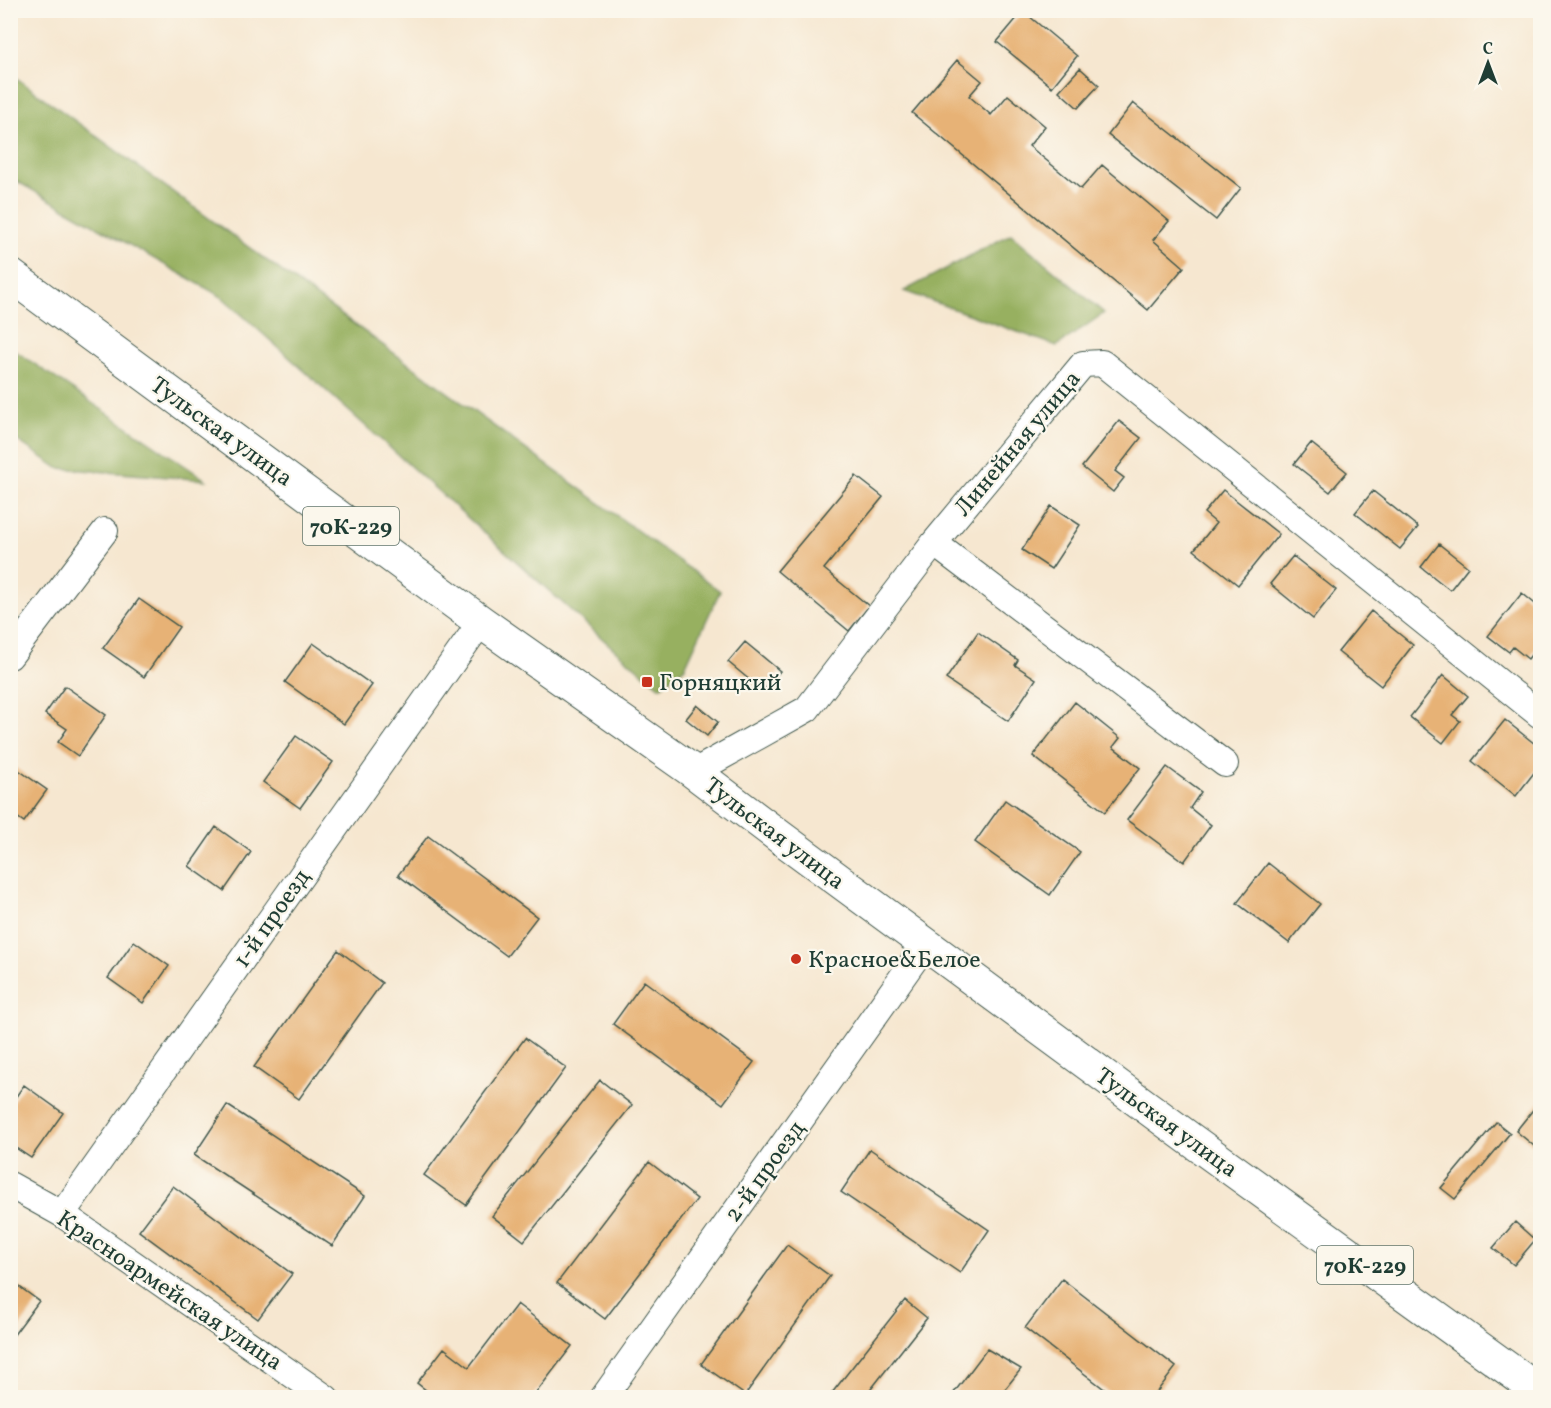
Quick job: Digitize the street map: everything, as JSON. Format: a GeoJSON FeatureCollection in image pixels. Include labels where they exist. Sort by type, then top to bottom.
{"type":"FeatureCollection","features":[{"type":"Feature","properties":{"kind":"main road","name":"Тульская улица"},"geometry":{"type":"LineString","coordinates":[[10,274],[481,622],[694,772],[1190,1139],[1540,1392]]}},
{"type":"Feature","properties":{"kind":"street","name":"Линейная улица"},"geometry":{"type":"LineString","coordinates":[[694,772],[807,710],[934,543],[1083,364],[1102,363],[1540,715]]}},
{"type":"Feature","properties":{"kind":"street"},"geometry":{"type":"LineString","coordinates":[[10,656],[105,531]]}},
{"type":"Feature","properties":{"kind":"street"},"geometry":{"type":"LineString","coordinates":[[934,543],[1225,764]]}},
{"type":"Feature","properties":{"kind":"street","name":"1-й проезд"},"geometry":{"type":"LineString","coordinates":[[62,1214],[481,622]]}},
{"type":"Feature","properties":{"kind":"street","name":"2-й проезд"},"geometry":{"type":"LineString","coordinates":[[603,1398],[926,945]]}},
{"type":"Feature","properties":{"kind":"street","name":"Красноармейская улица"},"geometry":{"type":"LineString","coordinates":[[10,1185],[62,1214],[326,1398]]}},
{"type":"Feature","properties":{"kind":"green space"},"geometry":{"type":"Polygon","coordinates":[[[11,74],[720,591],[685,667],[660,687],[615,650],[222,297],[11,178],[11,74]]]}},
{"type":"Feature","properties":{"kind":"green space"},"geometry":{"type":"Polygon","coordinates":[[[1011,234],[1104,313],[1057,346],[904,291],[1011,234]]]}},
{"type":"Feature","properties":{"kind":"green space"},"geometry":{"type":"Polygon","coordinates":[[[11,348],[206,480],[58,468],[11,436],[11,348]]]}},
{"type":"Feature","properties":{"kind":"building"},"geometry":{"type":"Polygon","coordinates":[[[1023,11],[1077,56],[1052,87],[997,42],[1023,11]]]}},
{"type":"Feature","properties":{"kind":"building"},"geometry":{"type":"Polygon","coordinates":[[[957,60],[982,81],[969,96],[991,115],[1008,95],[1045,126],[1029,146],[1081,189],[1102,165],[1169,221],[1153,240],[1184,267],[1148,310],[912,113],[957,60]]]}},
{"type":"Feature","properties":{"kind":"building"},"geometry":{"type":"Polygon","coordinates":[[[1080,68],[1099,85],[1078,108],[1059,91],[1080,68]]]}},
{"type":"Feature","properties":{"kind":"building"},"geometry":{"type":"Polygon","coordinates":[[[1133,103],[1241,188],[1216,220],[1108,135],[1133,103]]]}},
{"type":"Feature","properties":{"kind":"building"},"geometry":{"type":"Polygon","coordinates":[[[1119,421],[1141,438],[1115,471],[1124,478],[1113,492],[1082,467],[1119,421]]]}},
{"type":"Feature","properties":{"kind":"building"},"geometry":{"type":"Polygon","coordinates":[[[1311,443],[1347,472],[1330,492],[1294,464],[1311,443]]]}},
{"type":"Feature","properties":{"kind":"building"},"geometry":{"type":"Polygon","coordinates":[[[856,476],[883,497],[824,569],[869,606],[849,631],[777,571],[856,476]]]}},
{"type":"Feature","properties":{"kind":"building"},"geometry":{"type":"Polygon","coordinates":[[[1223,490],[1279,534],[1238,585],[1194,550],[1216,523],[1204,513],[1223,490]]]}},
{"type":"Feature","properties":{"kind":"building"},"geometry":{"type":"Polygon","coordinates":[[[1373,491],[1418,527],[1400,549],[1355,513],[1373,491]]]}},
{"type":"Feature","properties":{"kind":"building"},"geometry":{"type":"Polygon","coordinates":[[[1051,506],[1080,525],[1051,569],[1022,550],[1051,506]]]}},
{"type":"Feature","properties":{"kind":"building"},"geometry":{"type":"Polygon","coordinates":[[[1439,544],[1468,567],[1450,590],[1421,567],[1439,544]]]}},
{"type":"Feature","properties":{"kind":"building"},"geometry":{"type":"Polygon","coordinates":[[[1293,556],[1336,590],[1313,619],[1270,584],[1293,556]]]}},
{"type":"Feature","properties":{"kind":"building"},"geometry":{"type":"Polygon","coordinates":[[[1522,593],[1540,608],[1540,643],[1528,659],[1513,647],[1509,652],[1488,636],[1522,593]]]}},
{"type":"Feature","properties":{"kind":"building"},"geometry":{"type":"Polygon","coordinates":[[[139,599],[179,627],[144,677],[103,648],[139,599]]]}},
{"type":"Feature","properties":{"kind":"building"},"geometry":{"type":"Polygon","coordinates":[[[1371,611],[1413,645],[1381,686],[1338,652],[1371,611]]]}},
{"type":"Feature","properties":{"kind":"building"},"geometry":{"type":"Polygon","coordinates":[[[978,632],[1018,660],[1015,665],[1036,679],[1008,721],[946,679],[978,632]]]}},
{"type":"Feature","properties":{"kind":"building"},"geometry":{"type":"Polygon","coordinates":[[[745,642],[780,671],[763,691],[728,662],[745,642]]]}},
{"type":"Feature","properties":{"kind":"building"},"geometry":{"type":"Polygon","coordinates":[[[313,643],[372,685],[344,724],[285,682],[313,643]]]}},
{"type":"Feature","properties":{"kind":"building"},"geometry":{"type":"Polygon","coordinates":[[[1443,675],[1468,696],[1452,715],[1460,721],[1443,743],[1410,717],[1443,675]]]}},
{"type":"Feature","properties":{"kind":"building"},"geometry":{"type":"Polygon","coordinates":[[[65,686],[106,715],[78,756],[58,742],[67,729],[45,714],[65,686]]]}},
{"type":"Feature","properties":{"kind":"building"},"geometry":{"type":"Polygon","coordinates":[[[1075,702],[1120,738],[1113,747],[1140,768],[1105,812],[1033,756],[1075,702]]]}},
{"type":"Feature","properties":{"kind":"building"},"geometry":{"type":"Polygon","coordinates":[[[697,705],[718,722],[707,736],[686,719],[697,705]]]}},
{"type":"Feature","properties":{"kind":"building"},"geometry":{"type":"Polygon","coordinates":[[[1505,720],[1540,748],[1540,765],[1516,796],[1472,761],[1505,720]]]}},
{"type":"Feature","properties":{"kind":"building"},"geometry":{"type":"Polygon","coordinates":[[[296,736],[333,762],[300,808],[263,782],[296,736]]]}},
{"type":"Feature","properties":{"kind":"building"},"geometry":{"type":"Polygon","coordinates":[[[10,764],[47,790],[24,822],[10,812],[10,764]]]}},
{"type":"Feature","properties":{"kind":"building"},"geometry":{"type":"Polygon","coordinates":[[[1167,767],[1201,792],[1190,808],[1211,825],[1184,862],[1127,820],[1167,767]]]}},
{"type":"Feature","properties":{"kind":"building"},"geometry":{"type":"Polygon","coordinates":[[[1005,800],[1080,852],[1050,895],[975,842],[1005,800]]]}},
{"type":"Feature","properties":{"kind":"building"},"geometry":{"type":"Polygon","coordinates":[[[216,827],[251,852],[224,891],[189,866],[216,827]]]}},
{"type":"Feature","properties":{"kind":"building"},"geometry":{"type":"Polygon","coordinates":[[[428,836],[537,917],[507,956],[398,875],[428,836]]]}},
{"type":"Feature","properties":{"kind":"building"},"geometry":{"type":"Polygon","coordinates":[[[1268,863],[1320,904],[1289,943],[1237,903],[1268,863]]]}},
{"type":"Feature","properties":{"kind":"building"},"geometry":{"type":"Polygon","coordinates":[[[134,941],[169,966],[143,1003],[108,978],[134,941]]]}},
{"type":"Feature","properties":{"kind":"building"},"geometry":{"type":"Polygon","coordinates":[[[338,950],[382,983],[299,1099],[254,1067],[338,950]]]}},
{"type":"Feature","properties":{"kind":"building"},"geometry":{"type":"Polygon","coordinates":[[[644,981],[754,1062],[723,1104],[613,1024],[644,981]]]}},
{"type":"Feature","properties":{"kind":"building"},"geometry":{"type":"Polygon","coordinates":[[[525,1038],[566,1068],[466,1205],[424,1175],[525,1038]]]}},
{"type":"Feature","properties":{"kind":"building"},"geometry":{"type":"Polygon","coordinates":[[[600,1080],[632,1105],[524,1241],[492,1216],[600,1080]]]}},
{"type":"Feature","properties":{"kind":"building"},"geometry":{"type":"Polygon","coordinates":[[[24,1085],[63,1113],[31,1158],[10,1144],[10,1105],[24,1085]]]}},
{"type":"Feature","properties":{"kind":"building"},"geometry":{"type":"Polygon","coordinates":[[[1540,1101],[1540,1151],[1516,1131],[1540,1101]]]}},
{"type":"Feature","properties":{"kind":"building"},"geometry":{"type":"Polygon","coordinates":[[[227,1105],[365,1196],[332,1246],[194,1155],[227,1105]]]}},
{"type":"Feature","properties":{"kind":"building"},"geometry":{"type":"Polygon","coordinates":[[[1496,1122],[1510,1133],[1455,1199],[1441,1188],[1496,1122]]]}},
{"type":"Feature","properties":{"kind":"building"},"geometry":{"type":"Polygon","coordinates":[[[870,1149],[989,1230],[960,1273],[841,1192],[870,1149]]]}},
{"type":"Feature","properties":{"kind":"building"},"geometry":{"type":"Polygon","coordinates":[[[649,1162],[697,1199],[605,1319],[557,1283],[649,1162]]]}},
{"type":"Feature","properties":{"kind":"building"},"geometry":{"type":"Polygon","coordinates":[[[173,1186],[292,1274],[258,1319],[139,1231],[173,1186]]]}},
{"type":"Feature","properties":{"kind":"building"},"geometry":{"type":"Polygon","coordinates":[[[1515,1222],[1535,1240],[1514,1265],[1493,1248],[1515,1222]]]}},
{"type":"Feature","properties":{"kind":"building"},"geometry":{"type":"Polygon","coordinates":[[[787,1245],[830,1276],[745,1395],[701,1364],[787,1245]]]}},
{"type":"Feature","properties":{"kind":"building"},"geometry":{"type":"Polygon","coordinates":[[[1062,1279],[1176,1367],[1152,1398],[1116,1398],[1025,1328],[1062,1279]]]}},
{"type":"Feature","properties":{"kind":"building"},"geometry":{"type":"Polygon","coordinates":[[[10,1280],[39,1301],[10,1340],[10,1280]]]}},
{"type":"Feature","properties":{"kind":"building"},"geometry":{"type":"Polygon","coordinates":[[[905,1300],[927,1318],[864,1398],[828,1398],[905,1300]]]}},
{"type":"Feature","properties":{"kind":"building"},"geometry":{"type":"Polygon","coordinates":[[[517,1304],[572,1346],[532,1398],[436,1398],[417,1383],[444,1348],[469,1367],[517,1304]]]}},
{"type":"Feature","properties":{"kind":"building"},"geometry":{"type":"Polygon","coordinates":[[[987,1349],[1021,1369],[998,1398],[950,1398],[987,1349]]]}},
{"type":"Feature","properties":{"kind":"place","name":"Горняцкий"},"geometry":{"type":"Point","coordinates":[647,682]}},
{"type":"Feature","properties":{"kind":"place","name":"Красное&Белое"},"geometry":{"type":"Point","coordinates":[796,959]}}]}
